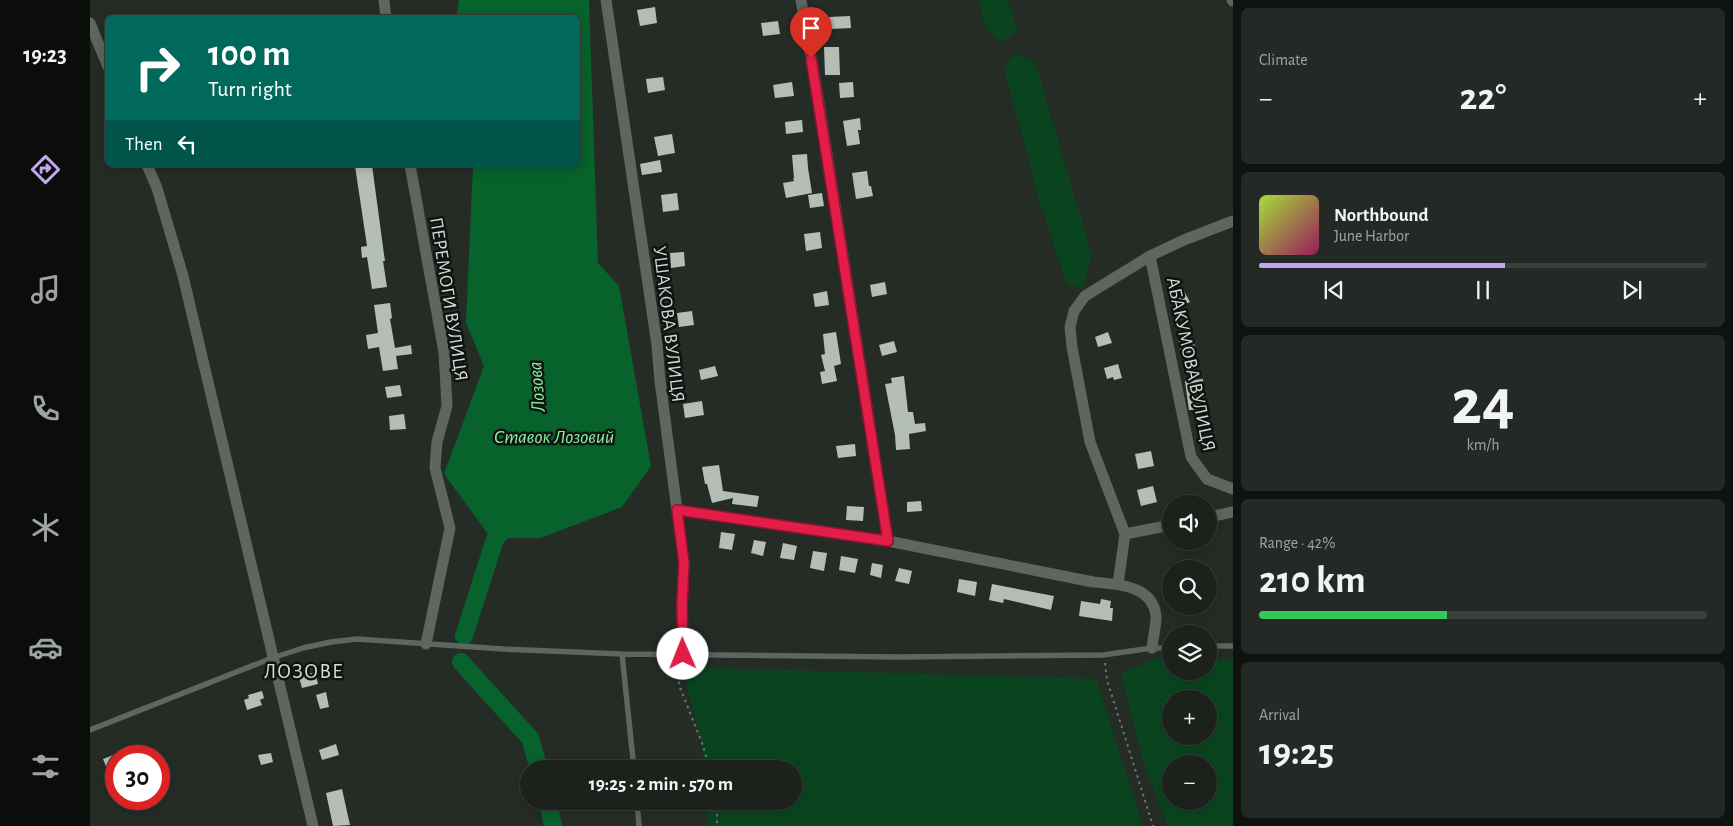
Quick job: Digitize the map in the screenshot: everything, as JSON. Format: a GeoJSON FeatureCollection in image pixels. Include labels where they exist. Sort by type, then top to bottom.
{"type":"FeatureCollection","features":[{"type":"Feature","properties":{"kind":"street"},"geometry":{"type":"LineString","coordinates":[[384,0],[386,15]]}},
{"type":"Feature","properties":{"kind":"street","name":"УШАКОВА ВУЛИЦЯ"},"geometry":{"type":"LineString","coordinates":[[606,0],[657,345],[684,563],[681,654]]}},
{"type":"Feature","properties":{"kind":"street"},"geometry":{"type":"LineString","coordinates":[[801,0],[888,541]]}},
{"type":"Feature","properties":{"kind":"street"},"geometry":{"type":"LineString","coordinates":[[90,23],[105,60]]}},
{"type":"Feature","properties":{"kind":"street"},"geometry":{"type":"LineString","coordinates":[[148,167],[157,188],[183,276],[312,826]]}},
{"type":"Feature","properties":{"kind":"street","name":"ПЕРЕМОГИ ВУЛИЦЯ"},"geometry":{"type":"LineString","coordinates":[[410,167],[444,352],[447,406],[437,442],[435,468],[450,528],[426,644]]}},
{"type":"Feature","properties":{"kind":"street"},"geometry":{"type":"LineString","coordinates":[[1118,584],[1125,534],[1090,442],[1070,327],[1074,311],[1085,296],[1150,256],[1184,240],[1233,221]]}},
{"type":"Feature","properties":{"kind":"street","name":"АБАКУМОВА ВУЛИЦЯ"},"geometry":{"type":"LineString","coordinates":[[1150,256],[1191,458],[1207,479],[1233,489]]}},
{"type":"Feature","properties":{"kind":"street"},"geometry":{"type":"LineString","coordinates":[[677,510],[888,541],[1093,582],[1118,584],[1141,591],[1150,599],[1156,615],[1152,648]]}},
{"type":"Feature","properties":{"kind":"street"},"geometry":{"type":"LineString","coordinates":[[1217,515],[1233,512]]}},
{"type":"Feature","properties":{"kind":"street"},"geometry":{"type":"LineString","coordinates":[[1125,534],[1162,526]]}},
{"type":"Feature","properties":{"kind":"lane"},"geometry":{"type":"LineString","coordinates":[[90,730],[272,658],[303,648],[357,639],[503,649],[622,654],[1103,655],[1162,648]]}},
{"type":"Feature","properties":{"kind":"lane"},"geometry":{"type":"LineString","coordinates":[[1217,646],[1233,646]]}},
{"type":"Feature","properties":{"kind":"lane"},"geometry":{"type":"LineString","coordinates":[[622,654],[633,760]]}},
{"type":"Feature","properties":{"kind":"lane"},"geometry":{"type":"LineString","coordinates":[[638,810],[639,826]]}},
{"type":"Feature","properties":{"kind":"path"},"geometry":{"type":"LineString","coordinates":[[681,654],[679,685],[707,760]]}},
{"type":"Feature","properties":{"kind":"path"},"geometry":{"type":"LineString","coordinates":[[1103,655],[1107,680],[1153,826]]}},
{"type":"Feature","properties":{"kind":"path"},"geometry":{"type":"LineString","coordinates":[[717,810],[717,826]]}},
{"type":"Feature","properties":{"kind":"shaded area"},"geometry":{"type":"Polygon","coordinates":[[[978,0],[1008,0],[1017,32],[1001,42],[991,35],[984,23],[978,0]]]}},
{"type":"Feature","properties":{"kind":"shaded area"},"geometry":{"type":"Polygon","coordinates":[[[1016,53],[1035,62],[1092,255],[1082,289],[1066,283],[1038,196],[1004,67],[1016,53]]]}},
{"type":"Feature","properties":{"kind":"shaded area"},"geometry":{"type":"Polygon","coordinates":[[[1162,656],[1162,680],[1217,680],[1217,659],[1233,660],[1233,826],[1168,826],[1144,764],[1121,673],[1162,656]]]}},
{"type":"Feature","properties":{"kind":"shaded area"},"geometry":{"type":"Polygon","coordinates":[[[682,667],[1096,679],[1143,826],[708,826],[707,810],[802,810],[802,760],[703,760],[702,743],[682,667]]]}},
{"type":"Feature","properties":{"kind":"water","name":"Ставок Лозовий"},"geometry":{"type":"Polygon","coordinates":[[[459,0],[589,0],[598,263],[619,286],[651,466],[622,507],[541,538],[491,538],[444,474],[484,366],[466,323],[473,167],[580,167],[580,15],[456,15],[459,0]]]}},
{"type":"Feature","properties":{"kind":"building"},"geometry":{"type":"Polygon","coordinates":[[[655,7],[657,23],[640,26],[637,10],[655,7]]]}},
{"type":"Feature","properties":{"kind":"building"},"geometry":{"type":"Polygon","coordinates":[[[850,16],[851,28],[830,29],[829,17],[850,16]]]}},
{"type":"Feature","properties":{"kind":"building"},"geometry":{"type":"Polygon","coordinates":[[[778,21],[780,34],[763,36],[761,23],[778,21]]]}},
{"type":"Feature","properties":{"kind":"building"},"geometry":{"type":"Polygon","coordinates":[[[824,47],[839,47],[840,75],[825,75],[824,47]]]}},
{"type":"Feature","properties":{"kind":"building"},"geometry":{"type":"Polygon","coordinates":[[[663,77],[665,90],[648,93],[646,79],[663,77]]]}},
{"type":"Feature","properties":{"kind":"building"},"geometry":{"type":"Polygon","coordinates":[[[792,82],[794,96],[775,98],[773,85],[792,82]]]}},
{"type":"Feature","properties":{"kind":"building"},"geometry":{"type":"Polygon","coordinates":[[[853,82],[854,97],[840,98],[839,83],[853,82]]]}},
{"type":"Feature","properties":{"kind":"building"},"geometry":{"type":"Polygon","coordinates":[[[860,118],[861,130],[858,130],[860,144],[847,146],[843,121],[860,118]]]}},
{"type":"Feature","properties":{"kind":"building"},"geometry":{"type":"Polygon","coordinates":[[[802,120],[803,132],[786,134],[785,122],[802,120]]]}},
{"type":"Feature","properties":{"kind":"building"},"geometry":{"type":"Polygon","coordinates":[[[672,134],[675,153],[658,156],[654,137],[672,134]]]}},
{"type":"Feature","properties":{"kind":"building"},"geometry":{"type":"Polygon","coordinates":[[[807,154],[812,193],[786,198],[783,183],[794,181],[792,155],[807,154]]]}},
{"type":"Feature","properties":{"kind":"building"},"geometry":{"type":"Polygon","coordinates":[[[660,160],[662,172],[642,175],[640,164],[660,160]]]}},
{"type":"Feature","properties":{"kind":"building"},"geometry":{"type":"Polygon","coordinates":[[[355,167],[372,167],[387,287],[372,289],[367,257],[362,258],[361,247],[367,246],[355,167]]]}},
{"type":"Feature","properties":{"kind":"building"},"geometry":{"type":"Polygon","coordinates":[[[867,171],[869,186],[871,186],[873,196],[856,199],[852,173],[867,171]]]}},
{"type":"Feature","properties":{"kind":"building"},"geometry":{"type":"Polygon","coordinates":[[[677,193],[679,210],[663,212],[661,195],[677,193]]]}},
{"type":"Feature","properties":{"kind":"building"},"geometry":{"type":"Polygon","coordinates":[[[822,193],[824,206],[810,208],[808,195],[822,193]]]}},
{"type":"Feature","properties":{"kind":"building"},"geometry":{"type":"Polygon","coordinates":[[[820,232],[822,248],[806,251],[804,234],[820,232]]]}},
{"type":"Feature","properties":{"kind":"building"},"geometry":{"type":"Polygon","coordinates":[[[684,252],[685,266],[671,268],[670,253],[684,252]]]}},
{"type":"Feature","properties":{"kind":"building"},"geometry":{"type":"Polygon","coordinates":[[[885,282],[887,294],[872,297],[870,285],[885,282]]]}},
{"type":"Feature","properties":{"kind":"building"},"geometry":{"type":"Polygon","coordinates":[[[827,291],[829,305],[815,307],[813,294],[827,291]]]}},
{"type":"Feature","properties":{"kind":"building"},"geometry":{"type":"Polygon","coordinates":[[[1184,291],[1190,302],[1176,308],[1171,297],[1184,291]]]}},
{"type":"Feature","properties":{"kind":"building"},"geometry":{"type":"Polygon","coordinates":[[[390,303],[392,318],[390,319],[395,348],[411,345],[412,354],[396,356],[398,369],[383,371],[379,347],[368,349],[366,335],[378,333],[374,305],[390,303]]]}},
{"type":"Feature","properties":{"kind":"building"},"geometry":{"type":"Polygon","coordinates":[[[692,311],[694,325],[679,327],[677,313],[692,311]]]}},
{"type":"Feature","properties":{"kind":"building"},"geometry":{"type":"Polygon","coordinates":[[[836,332],[841,364],[834,366],[837,381],[822,384],[820,372],[825,371],[821,355],[825,354],[823,334],[836,332]]]}},
{"type":"Feature","properties":{"kind":"building"},"geometry":{"type":"Polygon","coordinates":[[[1108,332],[1112,343],[1098,347],[1095,337],[1108,332]]]}},
{"type":"Feature","properties":{"kind":"building"},"geometry":{"type":"Polygon","coordinates":[[[1194,340],[1195,352],[1181,353],[1179,341],[1194,340]]]}},
{"type":"Feature","properties":{"kind":"building"},"geometry":{"type":"Polygon","coordinates":[[[894,341],[897,352],[882,356],[879,345],[894,341]]]}},
{"type":"Feature","properties":{"kind":"building"},"geometry":{"type":"Polygon","coordinates":[[[1118,364],[1122,378],[1114,380],[1113,377],[1107,379],[1104,368],[1118,364]]]}},
{"type":"Feature","properties":{"kind":"building"},"geometry":{"type":"Polygon","coordinates":[[[715,366],[718,376],[701,380],[699,370],[715,366]]]}},
{"type":"Feature","properties":{"kind":"building"},"geometry":{"type":"Polygon","coordinates":[[[904,376],[908,412],[913,412],[915,424],[925,423],[926,431],[909,434],[910,449],[896,450],[885,384],[892,383],[891,378],[904,376]]]}},
{"type":"Feature","properties":{"kind":"building"},"geometry":{"type":"Polygon","coordinates":[[[1203,379],[1204,409],[1189,410],[1185,381],[1203,379]]]}},
{"type":"Feature","properties":{"kind":"building"},"geometry":{"type":"Polygon","coordinates":[[[400,385],[402,396],[387,398],[385,387],[400,385]]]}},
{"type":"Feature","properties":{"kind":"building"},"geometry":{"type":"Polygon","coordinates":[[[702,401],[704,415],[685,418],[683,404],[702,401]]]}},
{"type":"Feature","properties":{"kind":"building"},"geometry":{"type":"Polygon","coordinates":[[[404,414],[406,429],[390,430],[389,416],[404,414]]]}},
{"type":"Feature","properties":{"kind":"building"},"geometry":{"type":"Polygon","coordinates":[[[855,444],[856,456],[838,458],[836,446],[855,444]]]}},
{"type":"Feature","properties":{"kind":"building"},"geometry":{"type":"Polygon","coordinates":[[[1151,451],[1154,466],[1138,469],[1135,454],[1151,451]]]}},
{"type":"Feature","properties":{"kind":"building"},"geometry":{"type":"Polygon","coordinates":[[[719,465],[723,491],[759,496],[757,507],[732,504],[733,498],[712,503],[707,484],[705,484],[702,467],[719,465]]]}},
{"type":"Feature","properties":{"kind":"building"},"geometry":{"type":"Polygon","coordinates":[[[1153,486],[1157,502],[1141,506],[1137,490],[1153,486]]]}},
{"type":"Feature","properties":{"kind":"building"},"geometry":{"type":"Polygon","coordinates":[[[921,501],[922,511],[907,512],[907,502],[921,501]]]}},
{"type":"Feature","properties":{"kind":"building"},"geometry":{"type":"Polygon","coordinates":[[[847,506],[864,507],[863,521],[846,520],[847,506]]]}},
{"type":"Feature","properties":{"kind":"building"},"geometry":{"type":"Polygon","coordinates":[[[721,532],[735,534],[732,550],[719,548],[721,532]]]}},
{"type":"Feature","properties":{"kind":"building"},"geometry":{"type":"Polygon","coordinates":[[[754,540],[766,542],[763,556],[751,553],[754,540]]]}},
{"type":"Feature","properties":{"kind":"building"},"geometry":{"type":"Polygon","coordinates":[[[783,543],[797,546],[794,560],[780,558],[783,543]]]}},
{"type":"Feature","properties":{"kind":"building"},"geometry":{"type":"Polygon","coordinates":[[[813,551],[827,553],[824,571],[810,568],[813,551]]]}},
{"type":"Feature","properties":{"kind":"building"},"geometry":{"type":"Polygon","coordinates":[[[841,556],[858,559],[855,573],[839,570],[841,556]]]}},
{"type":"Feature","properties":{"kind":"building"},"geometry":{"type":"Polygon","coordinates":[[[872,563],[883,565],[881,578],[870,575],[872,563]]]}},
{"type":"Feature","properties":{"kind":"building"},"geometry":{"type":"Polygon","coordinates":[[[899,568],[912,571],[909,584],[895,581],[899,568]]]}},
{"type":"Feature","properties":{"kind":"building"},"geometry":{"type":"Polygon","coordinates":[[[959,579],[977,582],[975,596],[957,592],[959,579]]]}},
{"type":"Feature","properties":{"kind":"building"},"geometry":{"type":"Polygon","coordinates":[[[992,584],[1054,596],[1051,610],[1004,599],[1003,603],[989,600],[992,584]]]}},
{"type":"Feature","properties":{"kind":"building"},"geometry":{"type":"Polygon","coordinates":[[[1101,599],[1111,601],[1110,608],[1113,608],[1112,621],[1079,616],[1081,601],[1100,604],[1101,599]]]}},
{"type":"Feature","properties":{"kind":"building"},"geometry":{"type":"Polygon","coordinates":[[[315,672],[318,684],[302,688],[299,677],[315,672]]]}},
{"type":"Feature","properties":{"kind":"building"},"geometry":{"type":"Polygon","coordinates":[[[262,691],[264,698],[260,700],[262,705],[247,710],[244,700],[249,698],[248,695],[262,691]]]}},
{"type":"Feature","properties":{"kind":"building"},"geometry":{"type":"Polygon","coordinates":[[[326,692],[329,707],[320,709],[316,695],[326,692]]]}},
{"type":"Feature","properties":{"kind":"building"},"geometry":{"type":"Polygon","coordinates":[[[336,744],[339,755],[322,760],[319,750],[336,744]]]}},
{"type":"Feature","properties":{"kind":"building"},"geometry":{"type":"Polygon","coordinates":[[[271,753],[273,762],[261,765],[258,755],[271,753]]]}},
{"type":"Feature","properties":{"kind":"building"},"geometry":{"type":"Polygon","coordinates":[[[342,789],[350,825],[333,826],[326,793],[342,789]]]}},
{"type":"Feature","properties":{"kind":"waterway","name":"Лозова"},"geometry":{"type":"LineString","coordinates":[[464,636],[495,539],[511,521]]}},
{"type":"Feature","properties":{"kind":"waterway","name":"Лозова"},"geometry":{"type":"LineString","coordinates":[[461,662],[530,738],[536,760]]}},
{"type":"Feature","properties":{"kind":"waterway","name":"Лозова"},"geometry":{"type":"LineString","coordinates":[[550,810],[553,826]]}},
{"type":"Feature","properties":{"kind":"district","name":"ЛОЗОВЕ"},"geometry":{"type":"Point","coordinates":[304,671]}},
{"type":"Feature","properties":{"kind":"route"},"geometry":{"type":"LineString","coordinates":[[683,654],[682,605],[684,563],[677,510],[888,541],[811,58]]}}]}
